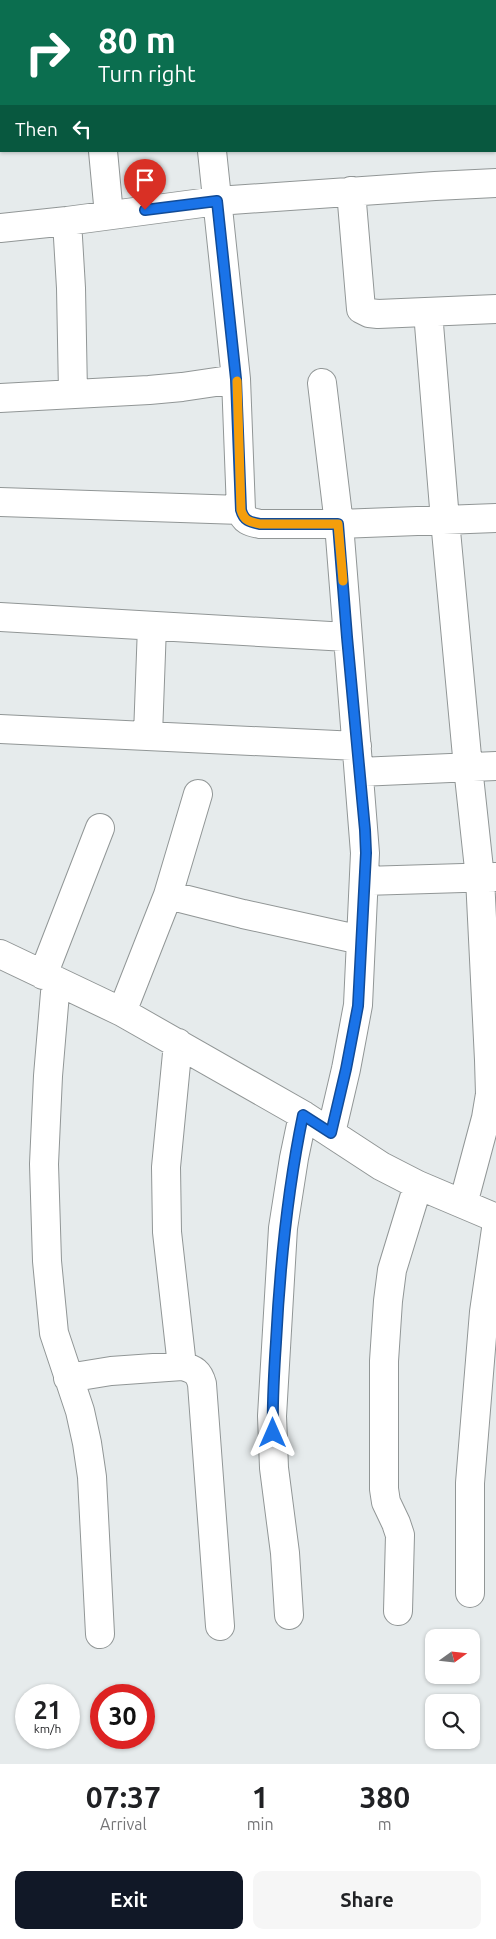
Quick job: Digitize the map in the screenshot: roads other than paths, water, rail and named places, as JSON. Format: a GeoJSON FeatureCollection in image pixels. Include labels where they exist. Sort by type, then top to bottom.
{"type":"FeatureCollection","features":[{"type":"Feature","properties":{"kind":"street"},"geometry":{"type":"LineString","coordinates":[[103,152],[109,215]]}},
{"type":"Feature","properties":{"kind":"street"},"geometry":{"type":"LineString","coordinates":[[212,152],[236,379],[241,510],[243,517],[250,522],[260,524],[338,524],[496,518]]}},
{"type":"Feature","properties":{"kind":"street"},"geometry":{"type":"LineString","coordinates":[[0,228],[67,222],[217,201],[496,183]]}},
{"type":"Feature","properties":{"kind":"street"},"geometry":{"type":"LineString","coordinates":[[351,191],[361,309],[369,313],[378,314],[496,308]]}},
{"type":"Feature","properties":{"kind":"street"},"geometry":{"type":"LineString","coordinates":[[67,222],[71,288],[73,393]]}},
{"type":"Feature","properties":{"kind":"street"},"geometry":{"type":"LineString","coordinates":[[428,312],[468,767],[488,878],[490,1094],[486,1118],[463,1204]]}},
{"type":"Feature","properties":{"kind":"street"},"geometry":{"type":"LineString","coordinates":[[0,398],[174,388],[236,379]]}},
{"type":"Feature","properties":{"kind":"street"},"geometry":{"type":"LineString","coordinates":[[322,382],[338,524],[365,830],[358,1006],[331,1133]]}},
{"type":"Feature","properties":{"kind":"street"},"geometry":{"type":"LineString","coordinates":[[0,502],[241,510]]}},
{"type":"Feature","properties":{"kind":"street"},"geometry":{"type":"LineString","coordinates":[[0,617],[347,637]]}},
{"type":"Feature","properties":{"kind":"street"},"geometry":{"type":"LineString","coordinates":[[148,735],[152,626]]}},
{"type":"Feature","properties":{"kind":"street"},"geometry":{"type":"LineString","coordinates":[[0,729],[148,735],[358,759],[468,767],[496,766]]}},
{"type":"Feature","properties":{"kind":"street"},"geometry":{"type":"LineString","coordinates":[[122,1012],[168,894],[198,794]]}},
{"type":"Feature","properties":{"kind":"street"},"geometry":{"type":"LineString","coordinates":[[100,828],[50,978],[44,1164],[47,1260],[54,1333],[80,1411],[88,1444],[92,1478],[100,1634]]}},
{"type":"Feature","properties":{"kind":"street"},"geometry":{"type":"LineString","coordinates":[[364,881],[488,878]]}},
{"type":"Feature","properties":{"kind":"street"},"geometry":{"type":"LineString","coordinates":[[168,894],[243,914],[361,940]]}},
{"type":"Feature","properties":{"kind":"street"},"geometry":{"type":"LineString","coordinates":[[0,954],[122,1012],[178,1043],[303,1115],[380,1166],[418,1185],[496,1218]]}},
{"type":"Feature","properties":{"kind":"street"},"geometry":{"type":"LineString","coordinates":[[178,1043],[166,1167],[167,1223],[182,1366]]}},
{"type":"Feature","properties":{"kind":"street"},"geometry":{"type":"LineString","coordinates":[[289,1615],[286,1554],[274,1468],[272,1416],[283,1228],[303,1115]]}},
{"type":"Feature","properties":{"kind":"street"},"geometry":{"type":"LineString","coordinates":[[398,1611],[400,1535],[386,1502],[384,1489],[384,1361],[392,1270],[418,1185]]}},
{"type":"Feature","properties":{"kind":"street"},"geometry":{"type":"LineString","coordinates":[[470,1593],[470,1483],[484,1312],[496,1229]]}},
{"type":"Feature","properties":{"kind":"street"},"geometry":{"type":"LineString","coordinates":[[68,1378],[182,1366],[193,1369],[200,1375],[220,1626]]}}]}
